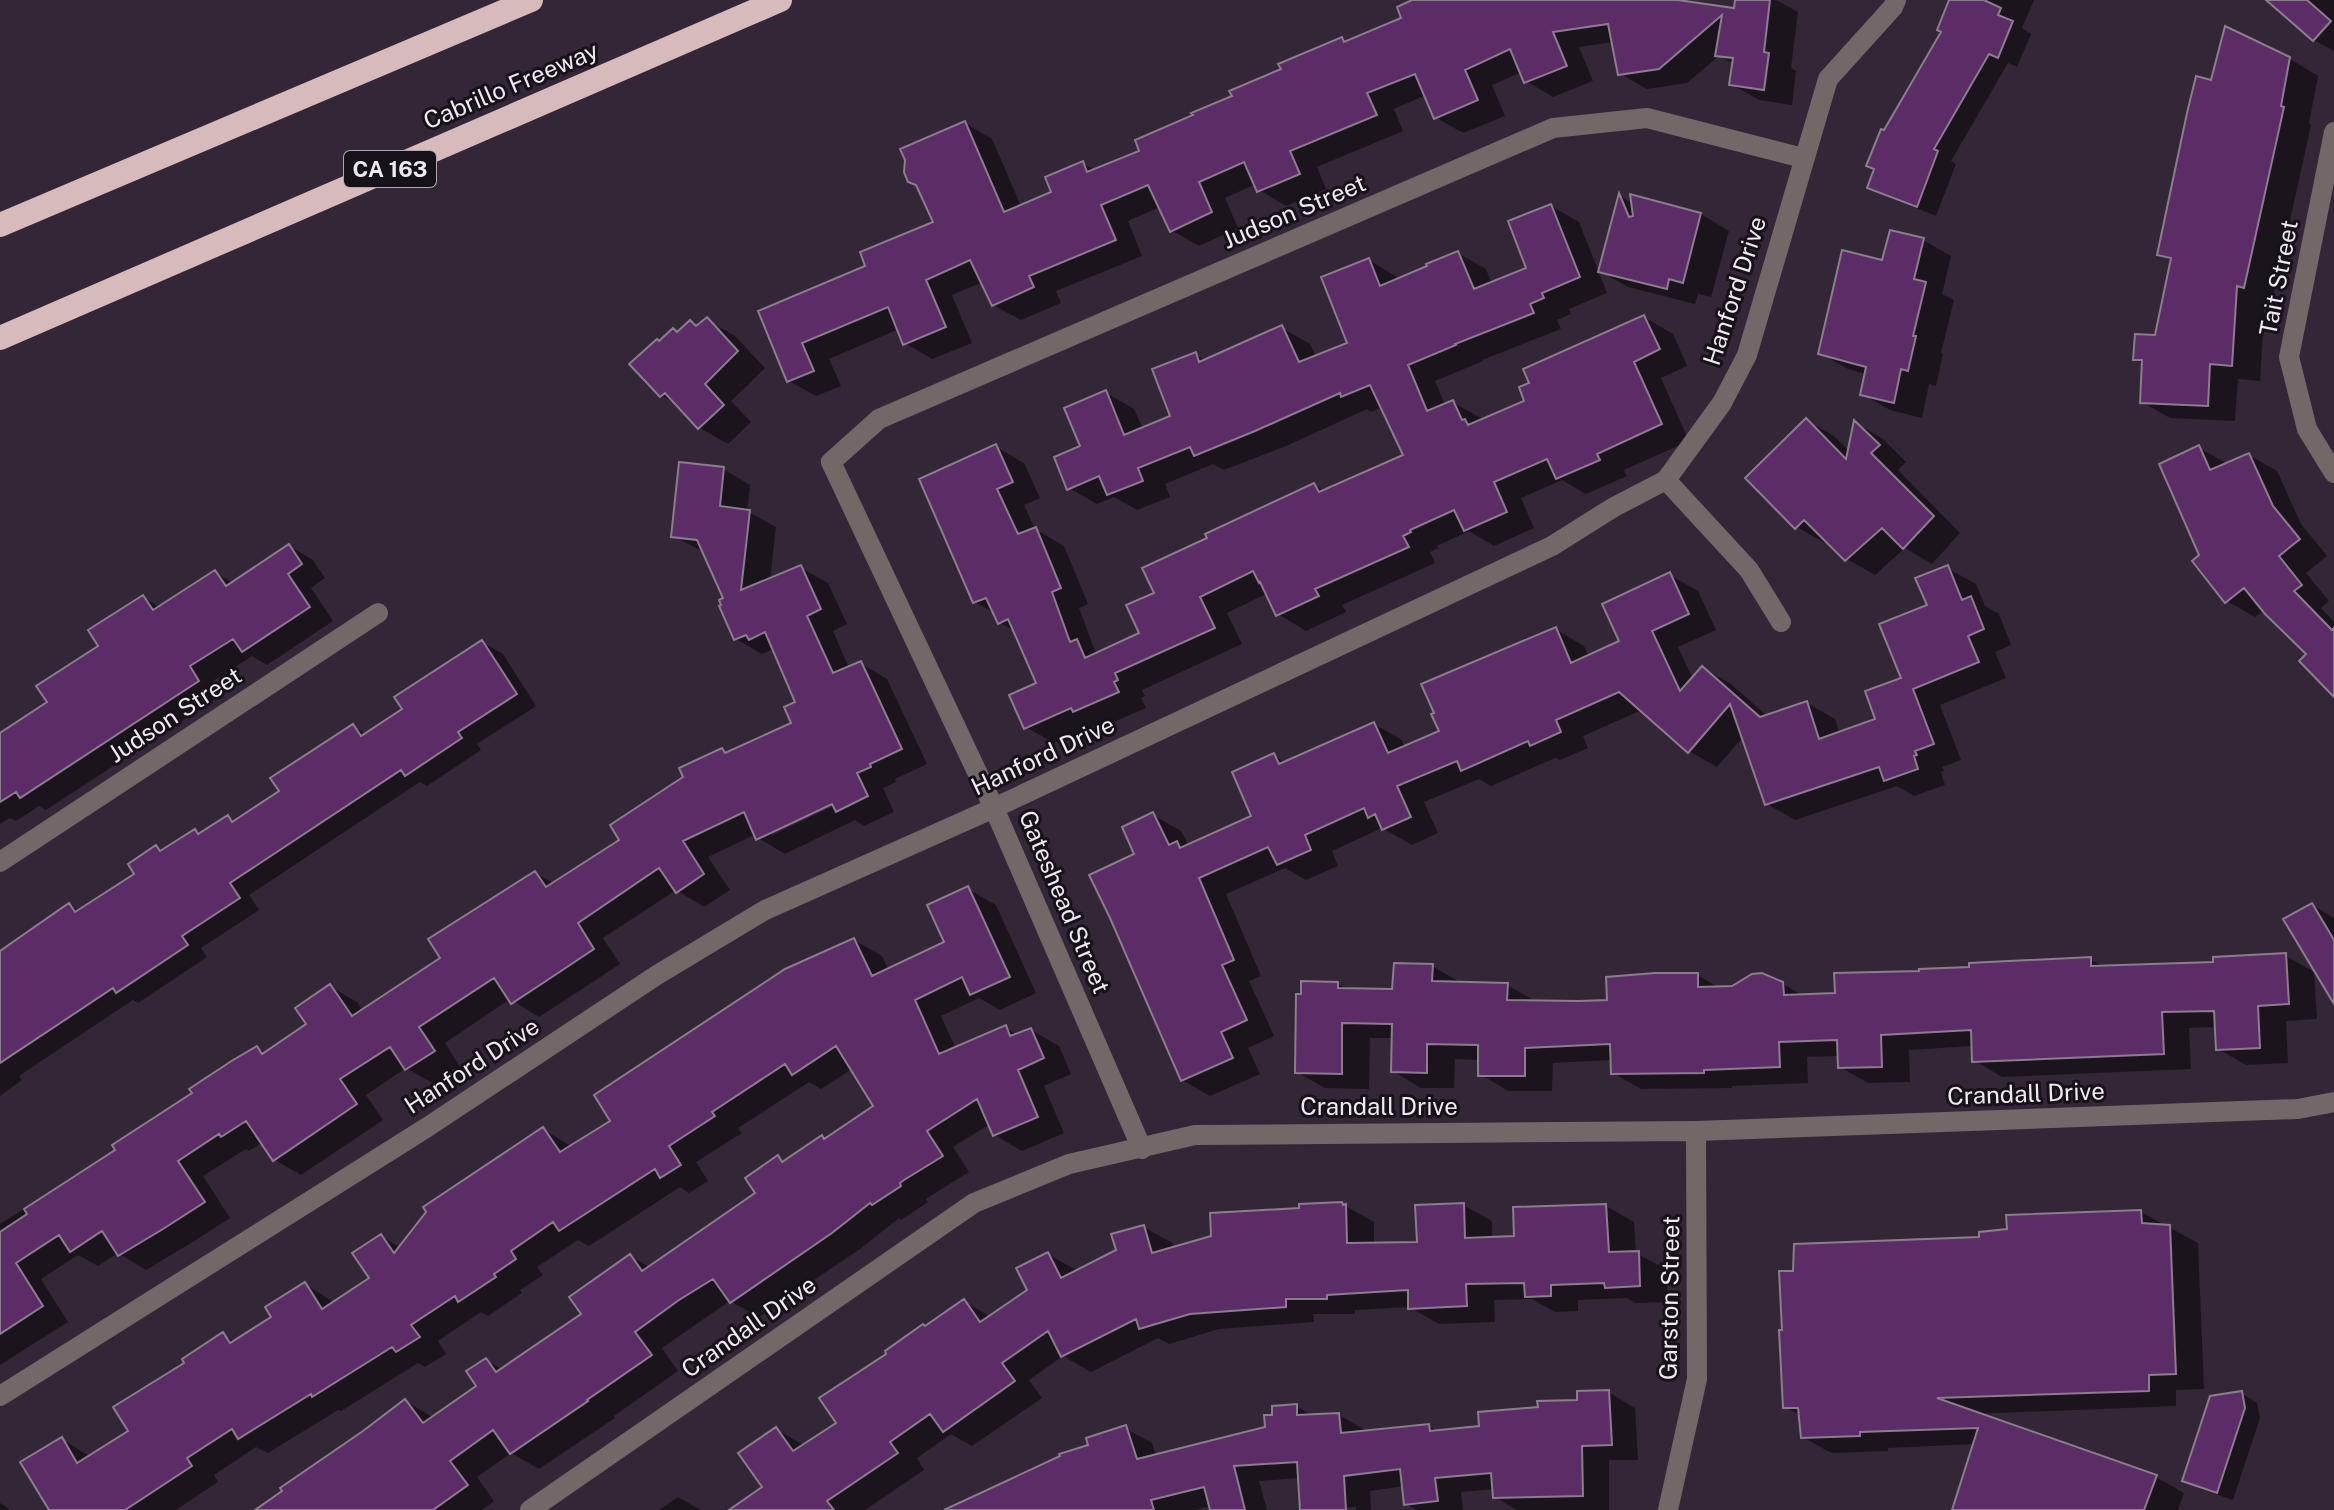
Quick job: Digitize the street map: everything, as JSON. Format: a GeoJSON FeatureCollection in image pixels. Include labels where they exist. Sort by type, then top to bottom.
{"type":"FeatureCollection","features":[{"type":"Feature","properties":{"kind":"highway"},"geometry":{"type":"LineString","coordinates":[[0,225],[531,0]]}},
{"type":"Feature","properties":{"kind":"highway","name":"Cabrillo Freeway"},"geometry":{"type":"LineString","coordinates":[[0,338],[780,0]]}},
{"type":"Feature","properties":{"kind":"street","name":"Hanford Drive"},"geometry":{"type":"LineString","coordinates":[[0,1396],[426,1128],[657,975],[765,910],[994,808],[1552,546],[1614,507],[1666,480],[1722,403],[1747,355],[1828,79],[1896,0]]}},
{"type":"Feature","properties":{"kind":"street","name":"Judson Street"},"geometry":{"type":"LineString","coordinates":[[831,462],[879,419],[1553,128],[1647,118],[1803,158]]}},
{"type":"Feature","properties":{"kind":"street","name":"Tait Street"},"geometry":{"type":"LineString","coordinates":[[2334,132],[2289,357],[2307,429],[2334,473]]}},
{"type":"Feature","properties":{"kind":"street","name":"Gateshead Street"},"geometry":{"type":"LineString","coordinates":[[831,462],[994,808],[1142,1149]]}},
{"type":"Feature","properties":{"kind":"street"},"geometry":{"type":"LineString","coordinates":[[1666,480],[1749,570],[1781,622]]}},
{"type":"Feature","properties":{"kind":"street","name":"Judson Street"},"geometry":{"type":"LineString","coordinates":[[0,862],[378,613]]}},
{"type":"Feature","properties":{"kind":"street","name":"Crandall Drive"},"geometry":{"type":"LineString","coordinates":[[530,1510],[974,1203],[1069,1164],[1195,1135],[1696,1131],[2254,1111],[2298,1109],[2334,1102]]}},
{"type":"Feature","properties":{"kind":"street","name":"Garston Street"},"geometry":{"type":"LineString","coordinates":[[1668,1510],[1697,1379],[1696,1131]]}},
{"type":"Feature","properties":{"kind":"building"},"geometry":{"type":"Polygon","coordinates":[[[1412,0],[1678,0],[1734,8],[1735,0],[1770,0],[1764,52],[1769,53],[1764,90],[1729,85],[1733,58],[1715,56],[1722,15],[1659,69],[1618,75],[1608,24],[1553,32],[1567,66],[1524,83],[1510,49],[1465,70],[1478,100],[1434,119],[1415,74],[1367,93],[1377,115],[1290,151],[1300,174],[1257,192],[1244,162],[1199,182],[1212,212],[1170,232],[1148,185],[1101,205],[1116,240],[1029,276],[1034,287],[992,306],[970,260],[926,280],[946,327],[903,345],[888,307],[802,343],[814,371],[787,382],[758,311],[865,266],[860,252],[933,222],[916,185],[908,182],[900,149],[965,121],[1004,212],[1051,192],[1045,177],[1083,161],[1087,172],[1139,151],[1135,140],[1232,96],[1229,91],[1281,69],[1278,64],[1342,37],[1344,42],[1401,18],[1397,7],[1412,0]]]}},
{"type":"Feature","properties":{"kind":"building"},"geometry":{"type":"Polygon","coordinates":[[[1949,0],[1984,0],[2001,8],[1998,15],[2013,21],[1998,58],[1989,54],[1934,149],[1938,151],[1917,207],[1867,188],[1874,169],[1866,166],[1881,129],[1884,130],[1941,32],[1937,30],[1949,0]]]}},
{"type":"Feature","properties":{"kind":"building"},"geometry":{"type":"Polygon","coordinates":[[[2266,0],[2307,0],[2331,21],[2313,41],[2266,0]]]}},
{"type":"Feature","properties":{"kind":"building"},"geometry":{"type":"Polygon","coordinates":[[[2225,26],[2290,57],[2281,106],[2284,107],[2244,288],[2237,286],[2232,366],[2210,364],[2208,406],[2140,403],[2142,360],[2133,360],[2135,334],[2155,335],[2171,258],[2157,255],[2187,113],[2196,76],[2211,80],[2225,26]]]}},
{"type":"Feature","properties":{"kind":"building"},"geometry":{"type":"Polygon","coordinates":[[[1619,193],[1629,217],[1633,216],[1630,194],[1701,213],[1683,283],[1669,279],[1667,289],[1598,272],[1619,193]]]}},
{"type":"Feature","properties":{"kind":"building"},"geometry":{"type":"Polygon","coordinates":[[[1551,204],[1580,277],[1542,293],[1544,298],[1530,304],[1534,313],[1408,365],[1427,411],[1453,400],[1462,420],[1465,419],[1468,425],[1524,401],[1519,387],[1529,383],[1523,369],[1644,315],[1660,349],[1634,362],[1662,424],[1597,454],[1600,460],[1556,479],[1547,459],[1494,482],[1507,512],[1464,531],[1454,510],[1410,530],[1403,536],[1409,547],[1315,589],[1319,596],[1276,616],[1253,571],[1200,597],[1215,628],[1115,673],[1118,680],[1114,682],[1119,692],[1073,712],[1071,708],[1024,729],[1009,695],[1036,683],[1008,619],[998,624],[986,598],[973,603],[919,479],[996,444],[1013,482],[997,489],[1018,534],[1036,527],[1061,588],[1052,592],[1070,642],[1077,639],[1085,658],[1139,633],[1126,605],[1154,593],[1142,568],[1207,538],[1205,534],[1314,483],[1319,492],[1403,455],[1370,385],[1341,397],[1340,393],[1194,456],[1190,447],[1138,468],[1143,481],[1107,495],[1099,476],[1067,490],[1054,457],[1080,446],[1064,408],[1106,390],[1124,435],[1170,416],[1152,369],[1196,352],[1199,362],[1282,325],[1299,362],[1347,343],[1321,277],[1369,258],[1380,286],[1458,251],[1474,289],[1526,268],[1508,221],[1551,204]]]}},
{"type":"Feature","properties":{"kind":"building"},"geometry":{"type":"Polygon","coordinates":[[[1890,230],[1924,238],[1914,279],[1926,282],[1908,371],[1901,369],[1894,403],[1860,395],[1866,367],[1818,354],[1842,250],[1882,260],[1890,230]]]}},
{"type":"Feature","properties":{"kind":"building"},"geometry":{"type":"Polygon","coordinates":[[[707,317],[738,351],[705,384],[724,405],[698,429],[665,393],[660,397],[629,364],[673,328],[677,332],[690,320],[696,326],[707,317]]]}},
{"type":"Feature","properties":{"kind":"building"},"geometry":{"type":"Polygon","coordinates":[[[1806,418],[1846,459],[1854,420],[1880,445],[1871,453],[1934,516],[1903,549],[1882,528],[1845,561],[1804,520],[1795,529],[1745,478],[1806,418]]]}},
{"type":"Feature","properties":{"kind":"building"},"geometry":{"type":"Polygon","coordinates":[[[2199,445],[2210,470],[2249,453],[2273,506],[2300,539],[2279,556],[2302,585],[2294,591],[2332,630],[2334,628],[2334,697],[2299,661],[2306,654],[2265,614],[2244,588],[2225,603],[2192,561],[2199,555],[2159,464],[2199,445]]]}},
{"type":"Feature","properties":{"kind":"building"},"geometry":{"type":"Polygon","coordinates":[[[679,462],[724,467],[720,506],[750,510],[741,590],[801,565],[821,609],[807,616],[833,673],[861,661],[902,749],[857,773],[868,796],[836,812],[832,804],[756,840],[744,812],[683,841],[704,874],[676,893],[659,868],[578,923],[594,949],[549,979],[511,1004],[494,978],[419,1027],[435,1051],[405,1070],[390,1047],[340,1079],[357,1104],[273,1161],[246,1121],[221,1137],[219,1134],[178,1161],[205,1202],[163,1229],[118,1256],[102,1231],[70,1252],[59,1235],[16,1263],[43,1306],[0,1334],[0,1232],[27,1214],[24,1209],[115,1150],[112,1145],[192,1093],[189,1089],[233,1060],[257,1046],[262,1054],[306,1024],[295,1008],[330,984],[352,1016],[440,958],[428,939],[535,871],[546,887],[619,840],[610,825],[683,777],[679,768],[722,748],[725,753],[791,723],[784,707],[795,702],[765,632],[749,640],[746,635],[734,640],[719,606],[719,600],[723,598],[697,540],[671,537],[679,462]]]}},
{"type":"Feature","properties":{"kind":"building"},"geometry":{"type":"Polygon","coordinates":[[[289,544],[302,564],[288,574],[310,607],[242,652],[233,639],[190,666],[199,681],[20,798],[16,792],[0,802],[0,733],[47,702],[36,686],[98,646],[88,630],[143,595],[153,610],[215,570],[226,586],[289,544]]]}},
{"type":"Feature","properties":{"kind":"building"},"geometry":{"type":"Polygon","coordinates":[[[1948,565],[1962,600],[1971,596],[1984,629],[1968,636],[1979,662],[1913,689],[1934,744],[1915,751],[1918,769],[1884,781],[1879,767],[1765,805],[1730,704],[1688,753],[1619,692],[1556,720],[1561,732],[1530,746],[1528,741],[1461,771],[1457,761],[1397,786],[1411,817],[1382,830],[1375,814],[1368,818],[1364,808],[1305,835],[1311,850],[1277,865],[1268,847],[1199,878],[1234,960],[1222,965],[1247,1020],[1221,1032],[1233,1058],[1181,1081],[1089,875],[1134,854],[1122,827],[1153,812],[1169,845],[1177,841],[1180,848],[1251,816],[1232,772],[1274,753],[1279,764],[1374,722],[1388,753],[1439,731],[1421,684],[1556,627],[1571,663],[1619,641],[1602,604],[1670,572],[1689,614],[1652,631],[1680,691],[1702,666],[1760,717],[1807,701],[1819,739],[1875,719],[1865,691],[1901,678],[1879,624],[1927,605],[1915,578],[1948,565]]]}},
{"type":"Feature","properties":{"kind":"building"},"geometry":{"type":"Polygon","coordinates":[[[482,640],[517,694],[458,732],[462,738],[405,776],[401,770],[230,883],[240,898],[182,936],[188,945],[116,993],[113,988],[0,1063],[0,951],[69,903],[75,912],[134,874],[128,864],[156,845],[160,851],[195,829],[198,834],[228,815],[232,822],[279,791],[270,778],[353,724],[361,736],[402,709],[394,697],[482,640]]]}},
{"type":"Feature","properties":{"kind":"building"},"geometry":{"type":"Polygon","coordinates":[[[968,886],[1010,977],[970,995],[962,977],[915,1000],[939,1054],[1006,1025],[1010,1036],[1031,1028],[1044,1058],[1018,1070],[1038,1117],[993,1136],[977,1099],[927,1131],[943,1156],[872,1205],[870,1203],[730,1303],[713,1279],[679,1300],[635,1332],[652,1355],[588,1401],[510,1454],[493,1430],[450,1461],[468,1485],[433,1510],[255,1510],[282,1491],[280,1488],[405,1399],[423,1423],[476,1386],[466,1371],[486,1358],[496,1372],[581,1314],[569,1297],[630,1254],[642,1271],[755,1193],[745,1178],[778,1155],[782,1162],[822,1135],[824,1139],[873,1106],[836,1046],[792,1075],[785,1064],[712,1112],[715,1116],[669,1146],[681,1165],[660,1178],[655,1169],[559,1231],[553,1222],[511,1251],[516,1259],[494,1274],[496,1277],[458,1302],[455,1296],[411,1325],[420,1337],[396,1352],[392,1347],[238,1439],[232,1429],[187,1458],[192,1466],[125,1510],[49,1510],[20,1462],[62,1437],[77,1463],[128,1431],[113,1407],[184,1363],[182,1359],[223,1332],[230,1343],[271,1317],[265,1307],[305,1282],[322,1309],[369,1278],[352,1253],[381,1234],[394,1253],[426,1212],[423,1207],[543,1127],[560,1152],[610,1121],[594,1095],[785,969],[854,938],[872,976],[944,942],[927,905],[968,886]]]}},
{"type":"Feature","properties":{"kind":"building"},"geometry":{"type":"Polygon","coordinates":[[[2312,903],[2334,940],[2334,1004],[2283,919],[2312,903]]]}},
{"type":"Feature","properties":{"kind":"building"},"geometry":{"type":"Polygon","coordinates":[[[2286,953],[2289,1004],[2258,1006],[2260,1048],[2216,1050],[2214,1011],[2162,1012],[2164,1054],[1972,1062],[1971,1030],[1881,1035],[1882,1067],[1838,1068],[1837,1040],[1779,1042],[1780,1067],[1704,1070],[1704,1073],[1611,1074],[1610,1044],[1525,1048],[1525,1076],[1478,1076],[1478,1045],[1427,1044],[1427,1073],[1391,1072],[1392,1024],[1342,1023],[1342,1074],[1295,1073],[1296,994],[1301,994],[1301,981],[1338,982],[1338,988],[1392,989],[1394,963],[1433,964],[1432,981],[1508,983],[1507,1000],[1579,1001],[1607,1000],[1606,977],[1655,973],[1698,973],[1698,987],[1732,986],[1752,974],[1762,973],[1783,982],[1784,995],[1835,993],[1834,973],[1919,971],[1969,967],[1969,963],[2091,957],[2091,966],[2213,962],[2213,957],[2286,953]]]}},
{"type":"Feature","properties":{"kind":"building"},"geometry":{"type":"Polygon","coordinates":[[[1464,1203],[1465,1238],[1514,1236],[1513,1207],[1606,1204],[1609,1252],[1639,1251],[1640,1286],[1605,1288],[1604,1283],[1551,1285],[1551,1296],[1525,1297],[1524,1283],[1466,1284],[1467,1306],[1408,1309],[1408,1290],[1327,1295],[1327,1299],[1286,1299],[1286,1307],[1190,1314],[1139,1329],[1136,1319],[1061,1357],[1048,1331],[1002,1363],[1015,1381],[943,1432],[930,1414],[890,1442],[898,1453],[827,1501],[834,1510],[729,1510],[762,1487],[738,1453],[776,1427],[793,1451],[836,1423],[819,1398],[886,1354],[885,1351],[923,1324],[925,1326],[964,1299],[980,1322],[1027,1290],[1016,1268],[1048,1252],[1061,1278],[1116,1250],[1111,1234],[1144,1225],[1152,1253],[1211,1236],[1210,1213],[1299,1208],[1299,1204],[1346,1204],[1347,1243],[1417,1242],[1415,1205],[1464,1203]]]}},
{"type":"Feature","properties":{"kind":"building"},"geometry":{"type":"Polygon","coordinates":[[[2141,1210],[2142,1223],[2170,1225],[2176,1374],[2149,1375],[2149,1391],[1937,1398],[2157,1475],[2144,1510],[1952,1510],[1978,1428],[1860,1432],[1860,1436],[1801,1438],[1798,1408],[1783,1408],[1779,1330],[1782,1330],[1779,1271],[1793,1271],[1794,1244],[1979,1237],[1979,1232],[2007,1229],[2006,1215],[2141,1210]]]}},
{"type":"Feature","properties":{"kind":"building"},"geometry":{"type":"Polygon","coordinates":[[[1609,1390],[1612,1445],[1582,1446],[1583,1496],[1493,1498],[1491,1473],[1435,1478],[1438,1501],[1404,1505],[1400,1469],[1344,1476],[1346,1510],[1300,1510],[1297,1462],[1234,1466],[1245,1510],[1210,1510],[1204,1487],[1151,1500],[1154,1510],[944,1510],[1059,1454],[1088,1445],[1086,1438],[1126,1425],[1137,1459],[1265,1427],[1264,1415],[1272,1415],[1272,1406],[1297,1404],[1297,1415],[1339,1413],[1341,1433],[1429,1424],[1430,1431],[1479,1426],[1478,1412],[1538,1407],[1537,1401],[1577,1400],[1577,1391],[1609,1390]]]}},
{"type":"Feature","properties":{"kind":"building"},"geometry":{"type":"Polygon","coordinates":[[[2242,1391],[2245,1408],[2217,1493],[2182,1481],[2210,1396],[2242,1391]]]}}]}
